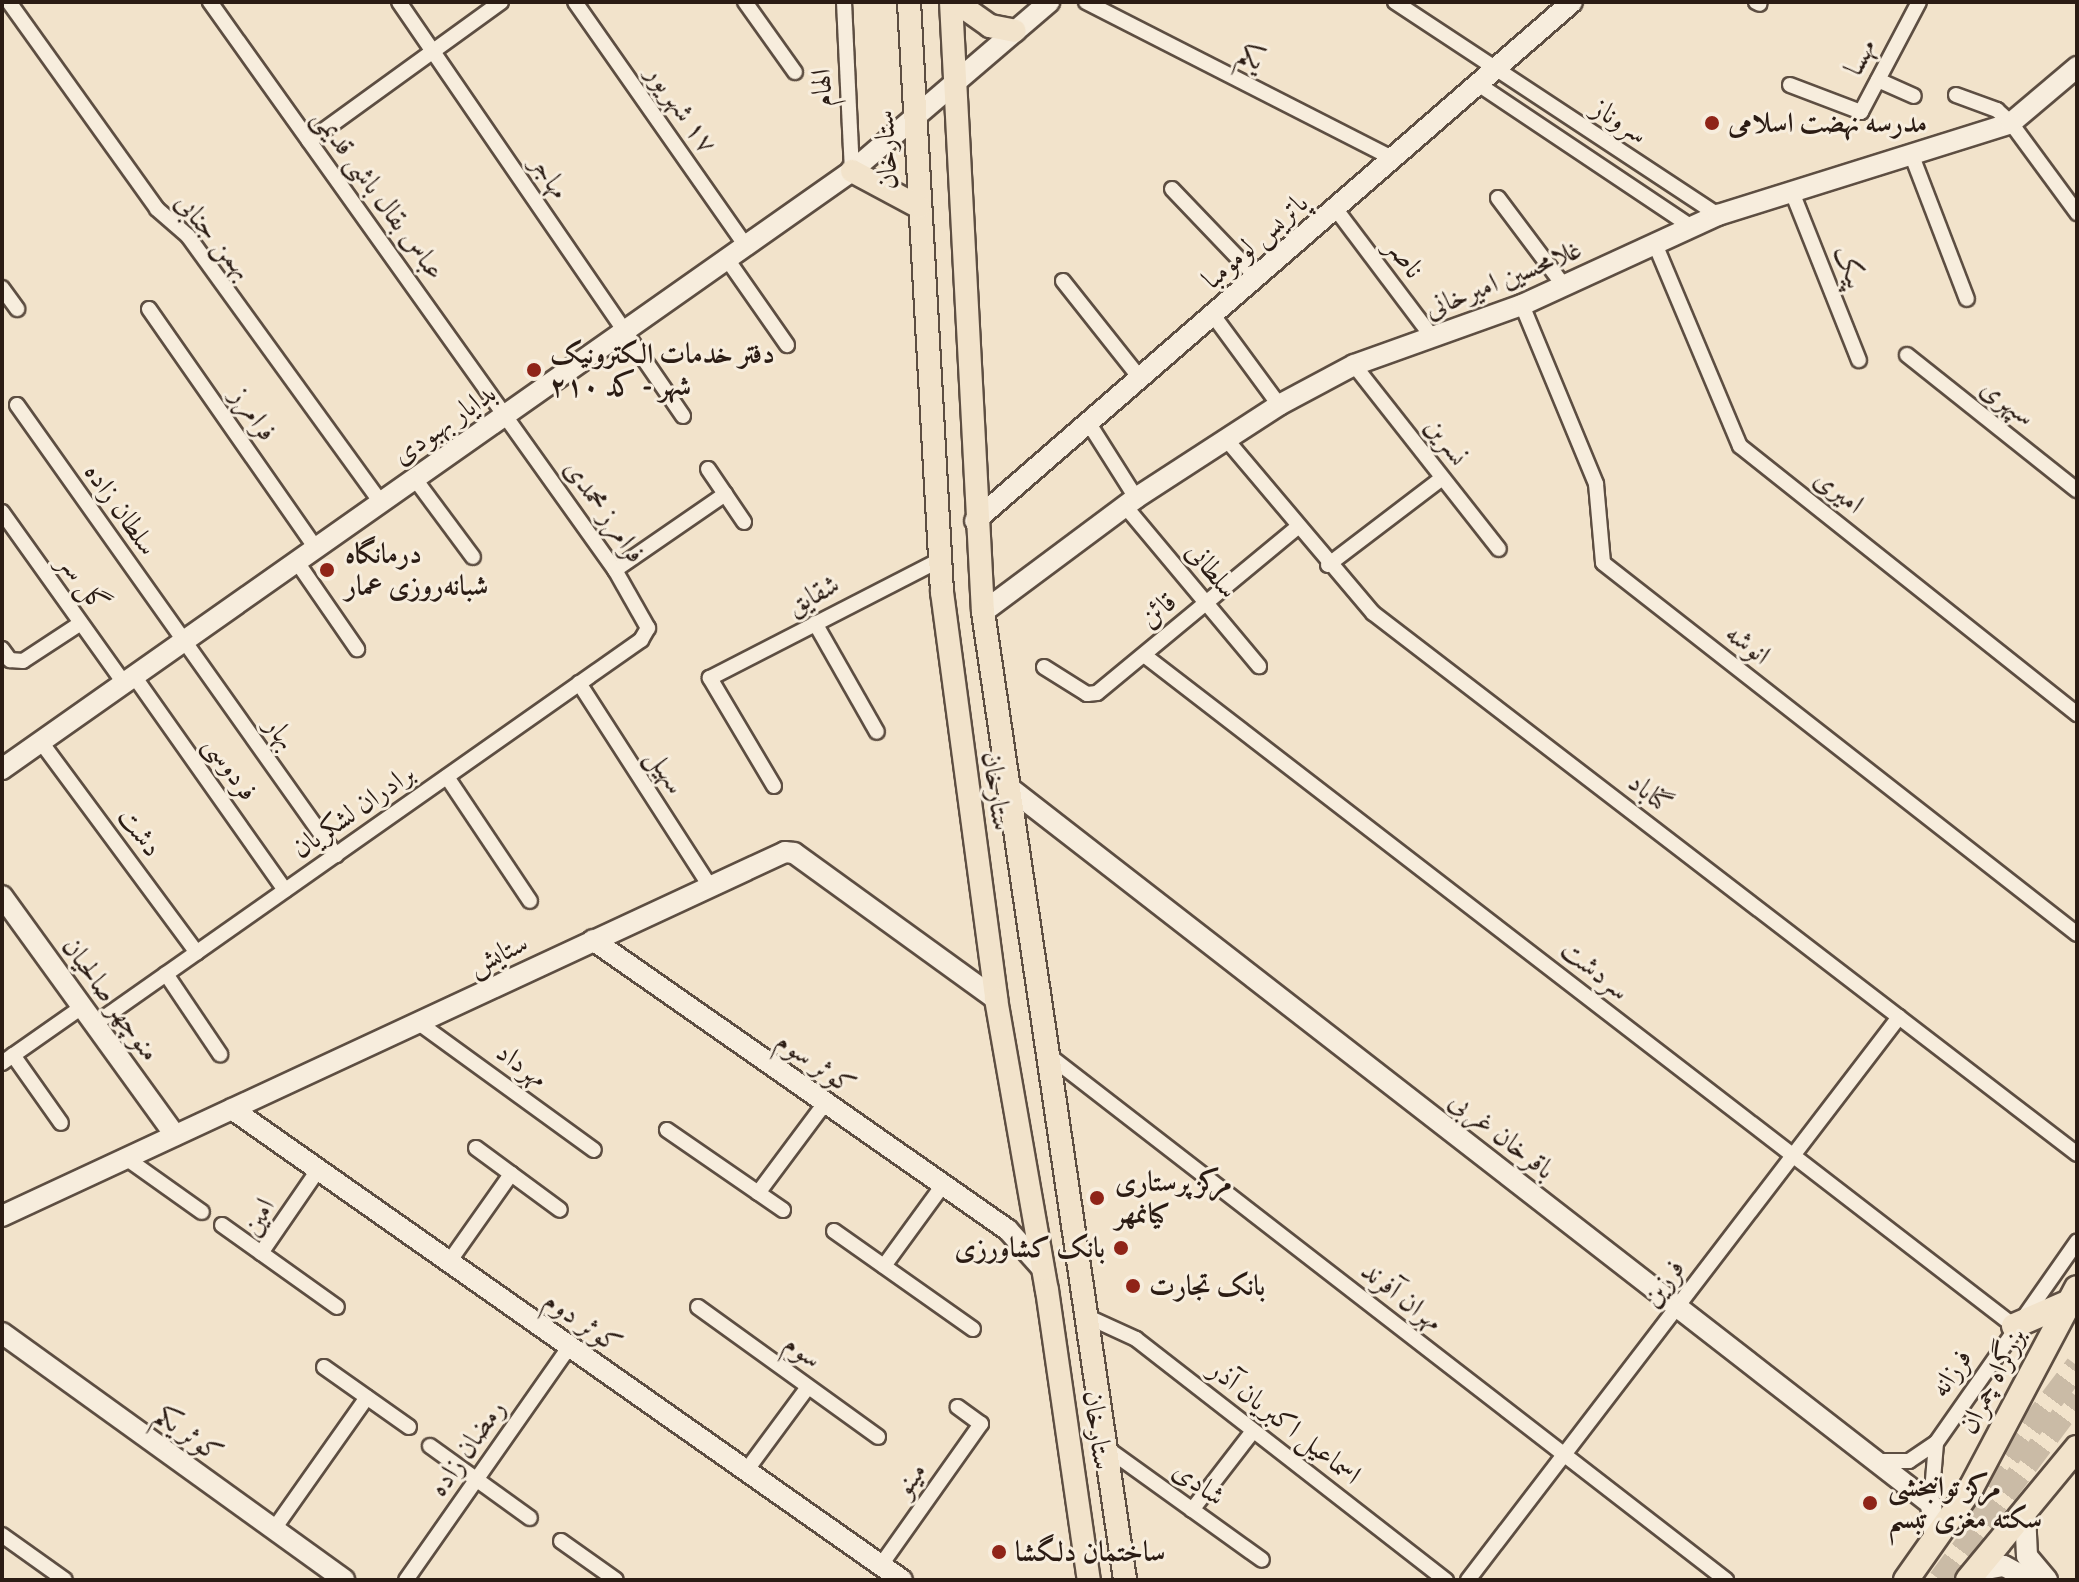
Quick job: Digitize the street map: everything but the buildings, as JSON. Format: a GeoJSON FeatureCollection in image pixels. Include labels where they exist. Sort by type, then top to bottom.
{"type":"FeatureCollection","features":[{"type":"Feature","properties":{"kind":"highway"},"geometry":{"type":"LineString","coordinates":[[2014,1326],[2071,1296]]}},
{"type":"Feature","properties":{"kind":"highway","name":"بزرگراه چمران"},"geometry":{"type":"LineString","coordinates":[[1906,1580],[1935,1544],[1971,1488],[2071,1296]]}},
{"type":"Feature","properties":{"kind":"highway"},"geometry":{"type":"LineString","coordinates":[[1971,1575],[2077,1448]]}},
{"type":"Feature","properties":{"kind":"main road","name":"ستارخان"},"geometry":{"type":"LineString","coordinates":[[909,2],[940,560],[996,999],[1047,1290],[1089,1580]]}},
{"type":"Feature","properties":{"kind":"main road"},"geometry":{"type":"LineString","coordinates":[[953,2],[990,26],[1015,31]]}},
{"type":"Feature","properties":{"kind":"main road","name":"ستارخان"},"geometry":{"type":"LineString","coordinates":[[953,2],[975,521],[983,612],[1125,1580]]}},
{"type":"Feature","properties":{"kind":"main road"},"geometry":{"type":"LineString","coordinates":[[852,171],[919,207]]}},
{"type":"Feature","properties":{"kind":"main road"},"geometry":{"type":"LineString","coordinates":[[1033,1216],[1057,1237],[1064,1232],[1070,1213]]}},
{"type":"Feature","properties":{"kind":"main road"},"geometry":{"type":"LineString","coordinates":[[1047,1290],[1064,1276],[1081,1282]]}},
{"type":"Feature","properties":{"kind":"street","name":"بهمن جنابی"},"geometry":{"type":"LineString","coordinates":[[9,2],[157,209],[188,236],[381,503]]}},
{"type":"Feature","properties":{"kind":"street","name":"عباس بقال باشی قدیمی"},"geometry":{"type":"LineString","coordinates":[[210,2],[505,415]]}},
{"type":"Feature","properties":{"kind":"street","name":"مهاجر"},"geometry":{"type":"LineString","coordinates":[[399,2],[683,416]]}},
{"type":"Feature","properties":{"kind":"street"},"geometry":{"type":"LineString","coordinates":[[309,141],[501,2]]}},
{"type":"Feature","properties":{"kind":"street","name":"١٧ شهریور"},"geometry":{"type":"LineString","coordinates":[[575,2],[746,246]]}},
{"type":"Feature","properties":{"kind":"street"},"geometry":{"type":"LineString","coordinates":[[745,2],[795,72]]}},
{"type":"Feature","properties":{"kind":"street","name":"الهام"},"geometry":{"type":"LineString","coordinates":[[844,2],[852,171]]}},
{"type":"Feature","properties":{"kind":"street","name":"بدایار بهبودی"},"geometry":{"type":"LineString","coordinates":[[2,769],[852,171],[1049,2]]}},
{"type":"Feature","properties":{"kind":"street","name":"یکم"},"geometry":{"type":"LineString","coordinates":[[1086,2],[1392,158]]}},
{"type":"Feature","properties":{"kind":"street"},"geometry":{"type":"LineString","coordinates":[[1395,2],[1494,70]]}},
{"type":"Feature","properties":{"kind":"street","name":"پاتریس لومومبا"},"geometry":{"type":"LineString","coordinates":[[975,521],[1572,2]]}},
{"type":"Feature","properties":{"kind":"street","name":"مهسا"},"geometry":{"type":"LineString","coordinates":[[1790,85],[1861,112],[1919,2]]}},
{"type":"Feature","properties":{"kind":"street","name":"غلامحسین امیرخانی"},"geometry":{"type":"LineString","coordinates":[[983,612],[1131,502],[1279,405],[1354,365],[1522,305],[1718,215],[2011,123],[2077,67]]}},
{"type":"Feature","properties":{"kind":"street","name":"سروناز"},"geometry":{"type":"LineString","coordinates":[[1494,70],[1718,215]]}},
{"type":"Feature","properties":{"kind":"street"},"geometry":{"type":"LineString","coordinates":[[1878,80],[1914,96]]}},
{"type":"Feature","properties":{"kind":"street","name":"سروناز"},"geometry":{"type":"LineString","coordinates":[[1478,84],[1692,227]]}},
{"type":"Feature","properties":{"kind":"street"},"geometry":{"type":"LineString","coordinates":[[1956,95],[1997,110],[2011,123],[2077,213]]}},
{"type":"Feature","properties":{"kind":"street"},"geometry":{"type":"LineString","coordinates":[[1577,150],[1589,132]]}},
{"type":"Feature","properties":{"kind":"street"},"geometry":{"type":"LineString","coordinates":[[1593,161],[1606,142]]}},
{"type":"Feature","properties":{"kind":"street"},"geometry":{"type":"LineString","coordinates":[[1912,156],[1967,299]]}},
{"type":"Feature","properties":{"kind":"street"},"geometry":{"type":"LineString","coordinates":[[1172,189],[1256,277]]}},
{"type":"Feature","properties":{"kind":"street","name":"پیک"},"geometry":{"type":"LineString","coordinates":[[1792,192],[1859,360]]}},
{"type":"Feature","properties":{"kind":"street"},"geometry":{"type":"LineString","coordinates":[[1498,198],[1564,286]]}},
{"type":"Feature","properties":{"kind":"street","name":"ناصر"},"geometry":{"type":"LineString","coordinates":[[1335,208],[1433,338]]}},
{"type":"Feature","properties":{"kind":"street","name":"امیری"},"geometry":{"type":"LineString","coordinates":[[1655,244],[1740,446],[2077,714]]}},
{"type":"Feature","properties":{"kind":"street"},"geometry":{"type":"LineString","coordinates":[[727,259],[787,345]]}},
{"type":"Feature","properties":{"kind":"street"},"geometry":{"type":"LineString","coordinates":[[1063,281],[1140,378]]}},
{"type":"Feature","properties":{"kind":"street"},"geometry":{"type":"LineString","coordinates":[[2,288],[17,309]]}},
{"type":"Feature","properties":{"kind":"street","name":"انوشه"},"geometry":{"type":"LineString","coordinates":[[1522,305],[1596,484],[1603,563],[2077,934]]}},
{"type":"Feature","properties":{"kind":"street","name":"فرامرز"},"geometry":{"type":"LineString","coordinates":[[149,309],[316,548]]}},
{"type":"Feature","properties":{"kind":"street"},"geometry":{"type":"LineString","coordinates":[[1213,315],[1279,405]]}},
{"type":"Feature","properties":{"kind":"street","name":"سپهری"},"geometry":{"type":"LineString","coordinates":[[1907,355],[2077,490]]}},
{"type":"Feature","properties":{"kind":"street","name":"نسرین"},"geometry":{"type":"LineString","coordinates":[[1354,365],[1499,549]]}},
{"type":"Feature","properties":{"kind":"street","name":"سلطان زاده"},"geometry":{"type":"LineString","coordinates":[[17,405],[183,642]]}},
{"type":"Feature","properties":{"kind":"street","name":"فرامرز محمدی"},"geometry":{"type":"LineString","coordinates":[[505,415],[615,570],[648,622],[641,640]]}},
{"type":"Feature","properties":{"kind":"street","name":"سلطانی"},"geometry":{"type":"LineString","coordinates":[[1088,422],[1131,502],[1206,603],[1259,666]]}},
{"type":"Feature","properties":{"kind":"street","name":"گناباد"},"geometry":{"type":"LineString","coordinates":[[1226,439],[1328,565],[1373,613],[2077,1154]]}},
{"type":"Feature","properties":{"kind":"street"},"geometry":{"type":"LineString","coordinates":[[708,469],[744,522]]}},
{"type":"Feature","properties":{"kind":"street"},"geometry":{"type":"LineString","coordinates":[[1328,565],[1442,478]]}},
{"type":"Feature","properties":{"kind":"street"},"geometry":{"type":"LineString","coordinates":[[415,479],[473,557]]}},
{"type":"Feature","properties":{"kind":"street"},"geometry":{"type":"LineString","coordinates":[[615,570],[725,494]]}},
{"type":"Feature","properties":{"kind":"street","name":"گل سر"},"geometry":{"type":"LineString","coordinates":[[2,512],[81,623],[129,680]]}},
{"type":"Feature","properties":{"kind":"street","name":"قائن"},"geometry":{"type":"LineString","coordinates":[[1044,667],[1093,694],[1298,527]]}},
{"type":"Feature","properties":{"kind":"street","name":"شقایق"},"geometry":{"type":"LineString","coordinates":[[774,786],[710,678],[940,560]]}},
{"type":"Feature","properties":{"kind":"street"},"geometry":{"type":"LineString","coordinates":[[297,562],[357,649]]}},
{"type":"Feature","properties":{"kind":"street"},"geometry":{"type":"LineString","coordinates":[[2,649],[10,660],[23,661],[81,623]]}},
{"type":"Feature","properties":{"kind":"street"},"geometry":{"type":"LineString","coordinates":[[815,623],[877,732]]}},
{"type":"Feature","properties":{"kind":"street","name":"برادران لشکریان"},"geometry":{"type":"LineString","coordinates":[[95,1024],[641,640]]}},
{"type":"Feature","properties":{"kind":"street","name":"بهار"},"geometry":{"type":"LineString","coordinates":[[183,642],[336,855]]}},
{"type":"Feature","properties":{"kind":"street","name":"سردشت"},"geometry":{"type":"LineString","coordinates":[[1144,655],[2014,1326]]}},
{"type":"Feature","properties":{"kind":"street","name":"فردوسی"},"geometry":{"type":"LineString","coordinates":[[129,680],[285,890]]}},
{"type":"Feature","properties":{"kind":"street","name":"سهیل"},"geometry":{"type":"LineString","coordinates":[[579,683],[710,886]]}},
{"type":"Feature","properties":{"kind":"street","name":"دشت"},"geometry":{"type":"LineString","coordinates":[[41,742],[197,953]]}},
{"type":"Feature","properties":{"kind":"street"},"geometry":{"type":"LineString","coordinates":[[447,777],[530,901]]}},
{"type":"Feature","properties":{"kind":"street","name":"باقرخان غربی"},"geometry":{"type":"LineString","coordinates":[[1007,786],[1931,1504]]}},
{"type":"Feature","properties":{"kind":"street","name":"ستایش"},"geometry":{"type":"LineString","coordinates":[[2,1216],[785,852],[794,853],[996,999]]}},
{"type":"Feature","properties":{"kind":"street","name":"منوچهر صالحیان"},"geometry":{"type":"LineString","coordinates":[[5,908],[95,1024],[175,1135]]}},
{"type":"Feature","properties":{"kind":"street","name":"کوثر سوم"},"geometry":{"type":"LineString","coordinates":[[593,940],[1008,1230],[1042,1268]]}},
{"type":"Feature","properties":{"kind":"street"},"geometry":{"type":"LineString","coordinates":[[166,974],[220,1054]]}},
{"type":"Feature","properties":{"kind":"street"},"geometry":{"type":"LineString","coordinates":[[61,1123],[7,1059],[82,1007]]}},
{"type":"Feature","properties":{"kind":"street","name":"فرزین"},"geometry":{"type":"LineString","coordinates":[[1468,1580],[1899,1017]]}},
{"type":"Feature","properties":{"kind":"street","name":"مهرداد"},"geometry":{"type":"LineString","coordinates":[[419,1023],[594,1150]]}},
{"type":"Feature","properties":{"kind":"street","name":"مهران آفرند"},"geometry":{"type":"LineString","coordinates":[[1047,1053],[1726,1580]]}},
{"type":"Feature","properties":{"kind":"street"},"geometry":{"type":"LineString","coordinates":[[758,1193],[825,1103]]}},
{"type":"Feature","properties":{"kind":"street","name":"کوثر دوم"},"geometry":{"type":"LineString","coordinates":[[232,1109],[902,1580]]}},
{"type":"Feature","properties":{"kind":"street"},"geometry":{"type":"LineString","coordinates":[[667,1130],[783,1210]]}},
{"type":"Feature","properties":{"kind":"street"},"geometry":{"type":"LineString","coordinates":[[476,1148],[560,1210]]}},
{"type":"Feature","properties":{"kind":"street"},"geometry":{"type":"LineString","coordinates":[[126,1158],[202,1212]]}},
{"type":"Feature","properties":{"kind":"street","name":"امین"},"geometry":{"type":"LineString","coordinates":[[318,1170],[261,1253],[337,1307]]}},
{"type":"Feature","properties":{"kind":"street"},"geometry":{"type":"LineString","coordinates":[[449,1262],[511,1174]]}},
{"type":"Feature","properties":{"kind":"street"},"geometry":{"type":"LineString","coordinates":[[884,1266],[943,1185]]}},
{"type":"Feature","properties":{"kind":"street"},"geometry":{"type":"LineString","coordinates":[[1008,1230],[1025,1229],[1033,1216]]}},
{"type":"Feature","properties":{"kind":"street"},"geometry":{"type":"LineString","coordinates":[[222,1225],[261,1253]]}},
{"type":"Feature","properties":{"kind":"street"},"geometry":{"type":"LineString","coordinates":[[834,1231],[973,1329]]}},
{"type":"Feature","properties":{"kind":"street","name":"فرزانه"},"geometry":{"type":"LineString","coordinates":[[1876,1461],[1909,1461],[1936,1443],[2014,1326],[2077,1242]]}},
{"type":"Feature","properties":{"kind":"street","name":"سوم"},"geometry":{"type":"LineString","coordinates":[[698,1307],[878,1437]]}},
{"type":"Feature","properties":{"kind":"street","name":"اسماعیل اکبریان آذر"},"geometry":{"type":"LineString","coordinates":[[1086,1316],[1136,1339],[1446,1580]]}},
{"type":"Feature","properties":{"kind":"street","name":"کوثر یکم"},"geometry":{"type":"LineString","coordinates":[[2,1333],[343,1580]]}},
{"type":"Feature","properties":{"kind":"street","name":"رمضان زاده"},"geometry":{"type":"LineString","coordinates":[[406,1580],[570,1346]]}},
{"type":"Feature","properties":{"kind":"street"},"geometry":{"type":"LineString","coordinates":[[324,1367],[409,1427]]}},
{"type":"Feature","properties":{"kind":"street"},"geometry":{"type":"LineString","coordinates":[[746,1471],[808,1387]]}},
{"type":"Feature","properties":{"kind":"street"},"geometry":{"type":"LineString","coordinates":[[274,1529],[367,1397]]}},
{"type":"Feature","properties":{"kind":"street","name":"مینو"},"geometry":{"type":"LineString","coordinates":[[881,1565],[981,1424],[958,1407]]}},
{"type":"Feature","properties":{"kind":"street"},"geometry":{"type":"LineString","coordinates":[[1192,1510],[1253,1431]]}},
{"type":"Feature","properties":{"kind":"street"},"geometry":{"type":"LineString","coordinates":[[1935,1544],[1931,1504],[1936,1443]]}},
{"type":"Feature","properties":{"kind":"street"},"geometry":{"type":"LineString","coordinates":[[430,1446],[530,1518]]}},
{"type":"Feature","properties":{"kind":"street","name":"شادی"},"geometry":{"type":"LineString","coordinates":[[1105,1447],[1262,1560]]}},
{"type":"Feature","properties":{"kind":"street"},"geometry":{"type":"LineString","coordinates":[[2025,1512],[2027,1556],[2047,1580]]}},
{"type":"Feature","properties":{"kind":"street"},"geometry":{"type":"LineString","coordinates":[[2,1535],[65,1580]]}},
{"type":"Feature","properties":{"kind":"street"},"geometry":{"type":"LineString","coordinates":[[561,1541],[616,1580]]}},
{"type":"Feature","properties":{"kind":"street"},"geometry":{"type":"LineString","coordinates":[[1971,1575],[2004,1566],[2030,1580]]}},
{"type":"Feature","properties":{"kind":"tunnel"},"geometry":{"type":"LineString","coordinates":[[1965,1514],[2077,1366]]}},
{"type":"Feature","properties":{"kind":"tunnel"},"geometry":{"type":"LineString","coordinates":[[1940,1580],[2077,1397]]}},
{"type":"Feature","properties":{"kind":"place","name":"مدرسه نهضت اسلامی"},"geometry":{"type":"Point","coordinates":[1712,123]}},
{"type":"Feature","properties":{"kind":"place","name":"دفتر خدمات الکترونیک شهر - کد ۲۱۰"},"geometry":{"type":"Point","coordinates":[534,370]}},
{"type":"Feature","properties":{"kind":"place","name":"درمانگاه شبانه‌روزی عمار"},"geometry":{"type":"Point","coordinates":[327,570]}},
{"type":"Feature","properties":{"kind":"place","name":"مرکز پرستاری کیانمهر"},"geometry":{"type":"Point","coordinates":[1097,1198]}},
{"type":"Feature","properties":{"kind":"place","name":"بانک کشاورزی"},"geometry":{"type":"Point","coordinates":[1121,1248]}},
{"type":"Feature","properties":{"kind":"place","name":"بانک تجارت"},"geometry":{"type":"Point","coordinates":[1133,1286]}},
{"type":"Feature","properties":{"kind":"place","name":"مرکز توانبخشی سکته مغزی تبسم"},"geometry":{"type":"Point","coordinates":[1870,1503]}},
{"type":"Feature","properties":{"kind":"place","name":"ساختمان دلگشا"},"geometry":{"type":"Point","coordinates":[999,1552]}}]}
